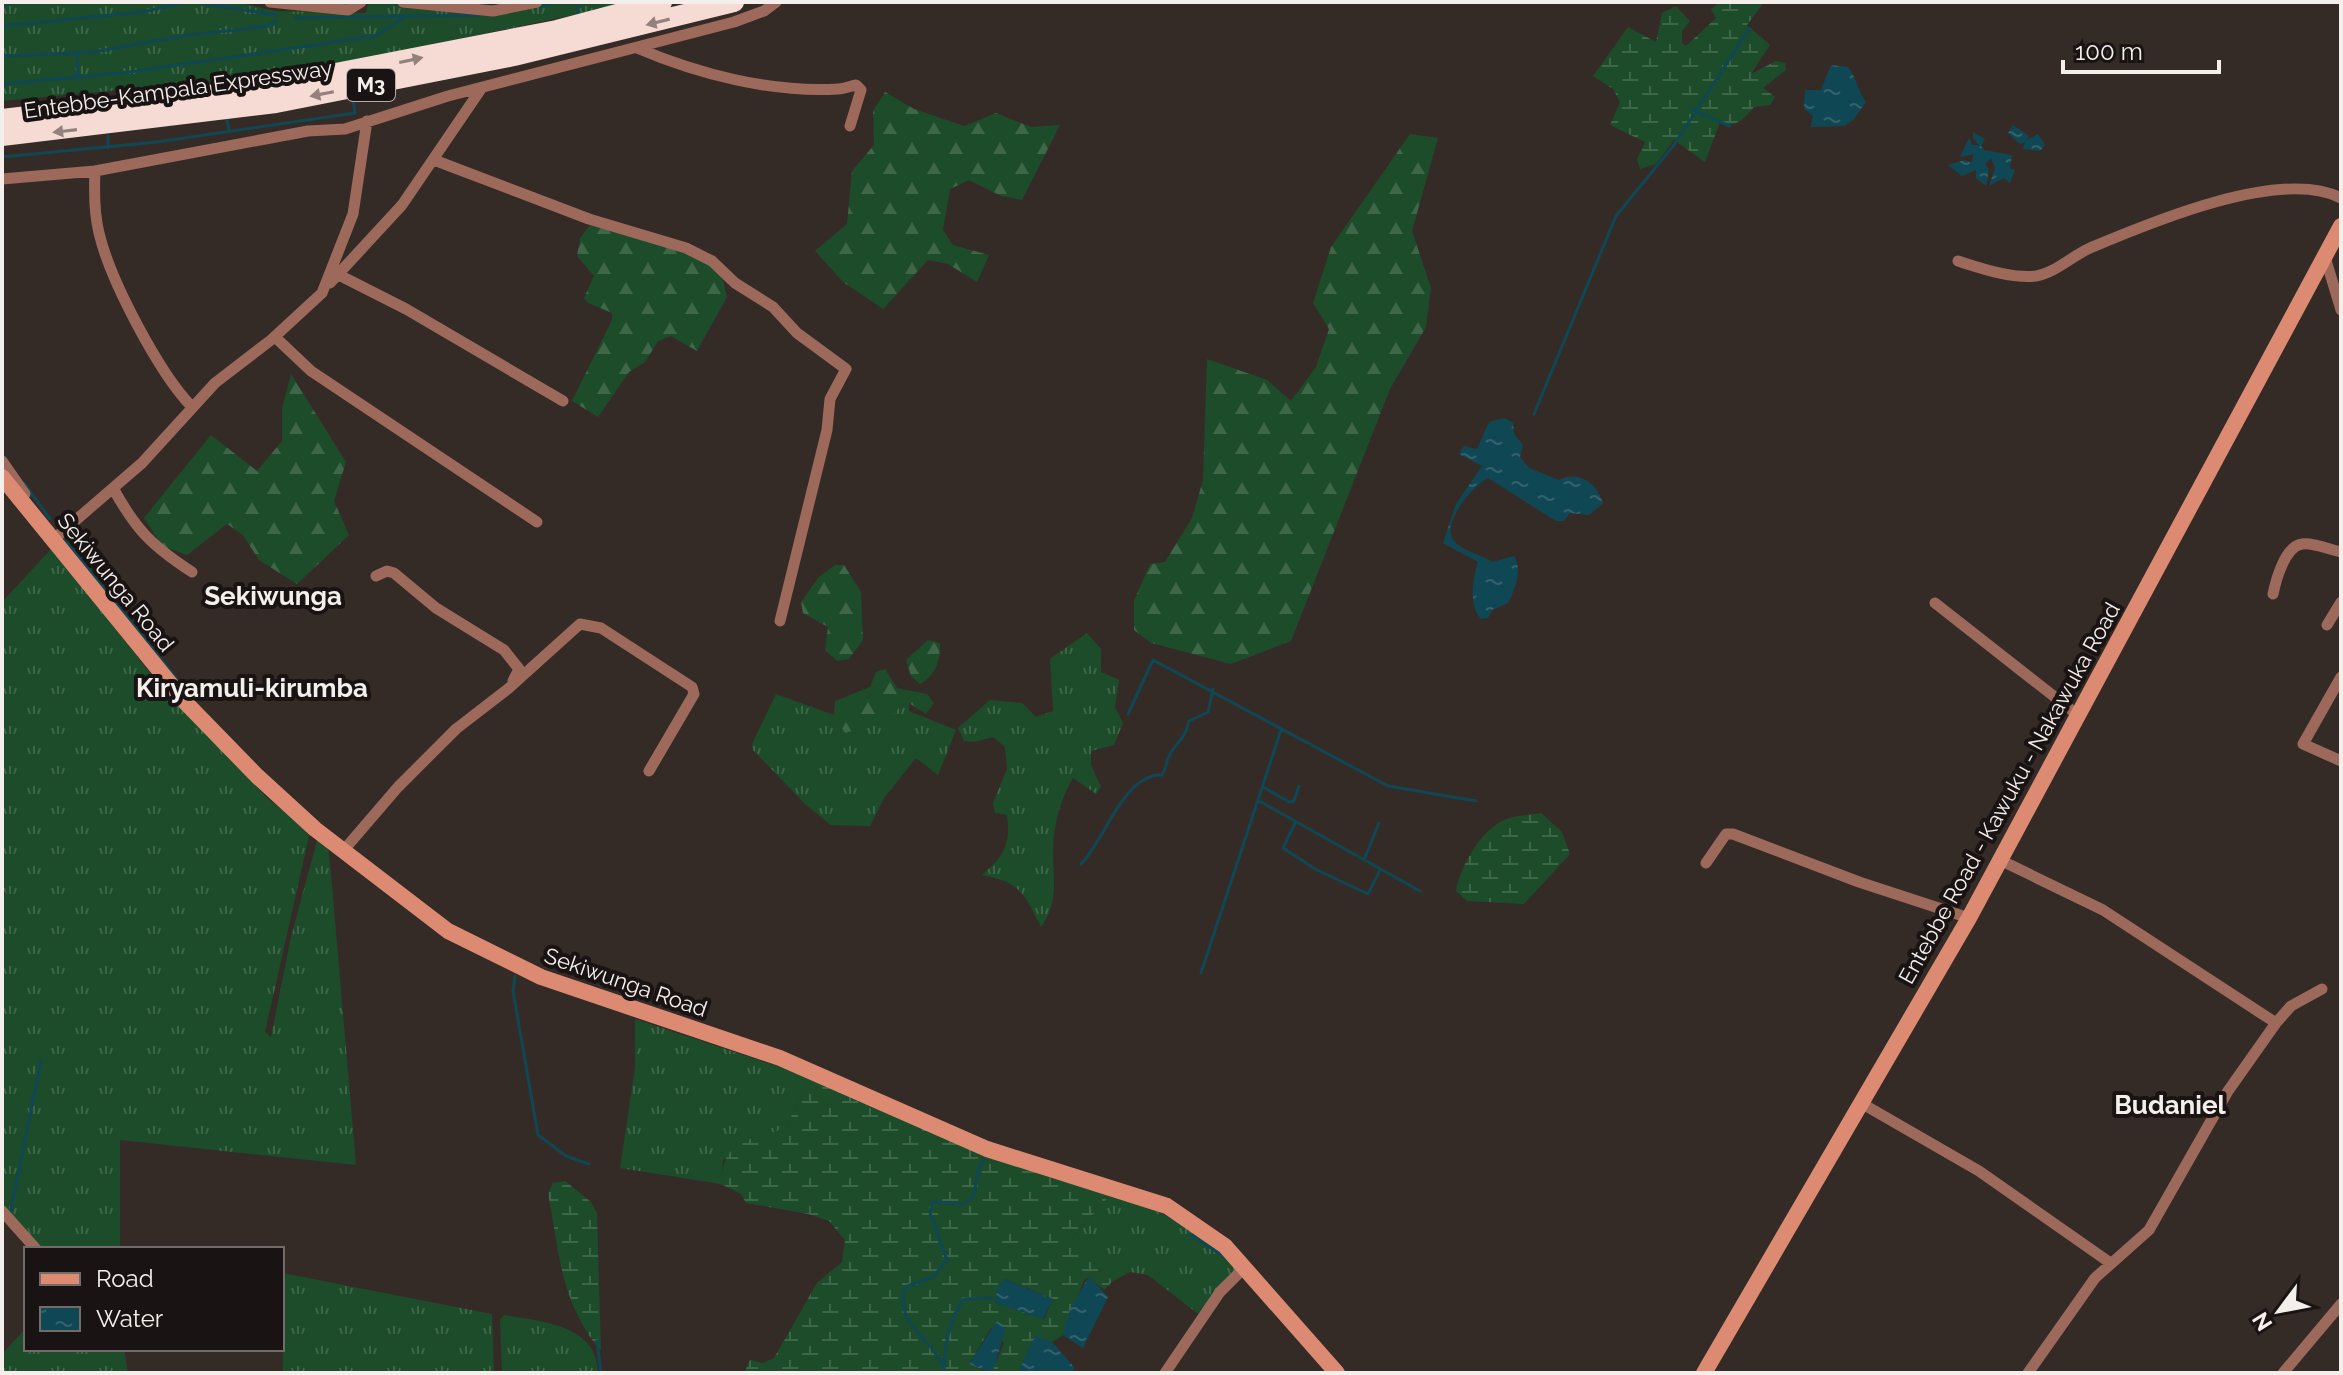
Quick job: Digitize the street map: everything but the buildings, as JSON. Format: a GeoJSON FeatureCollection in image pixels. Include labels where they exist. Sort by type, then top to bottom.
{"type":"FeatureCollection","features":[{"type":"Feature","properties":{"kind":"highway","name":"Entebbe-Kampala Expressway"},"geometry":{"type":"LineString","coordinates":[[2,119],[243,91],[557,30],[662,2]]}},
{"type":"Feature","properties":{"kind":"highway","name":"Entebbe-Kampala Expressway"},"geometry":{"type":"LineString","coordinates":[[2,136],[276,103],[514,56],[734,2]]}},
{"type":"Feature","properties":{"kind":"main road","name":"Entebbe Road - Kawuku - Nakawuka Road"},"geometry":{"type":"LineString","coordinates":[[1704,1373],[1969,918],[2341,226]]}},
{"type":"Feature","properties":{"kind":"main road","name":"Sekiwunga Road"},"geometry":{"type":"LineString","coordinates":[[2,477],[186,703],[286,805],[448,931],[541,977],[780,1058],[987,1149],[1167,1206],[1225,1246],[1337,1373]]}},
{"type":"Feature","properties":{"kind":"street"},"geometry":{"type":"LineString","coordinates":[[270,2],[348,10],[361,2]]}},
{"type":"Feature","properties":{"kind":"street"},"geometry":{"type":"LineString","coordinates":[[403,2],[493,11],[534,3]]}},
{"type":"Feature","properties":{"kind":"street"},"geometry":{"type":"LineString","coordinates":[[2,179],[95,171],[308,131],[345,129],[481,89],[734,22],[764,11],[776,2]]}},
{"type":"Feature","properties":{"kind":"street"},"geometry":{"type":"LineString","coordinates":[[637,48],[703,73],[776,87],[842,90],[856,85],[861,90],[850,126]]}},
{"type":"Feature","properties":{"kind":"street"},"geometry":{"type":"LineString","coordinates":[[2,461],[54,539],[142,463],[215,383],[275,337],[322,293],[402,205],[481,89]]}},
{"type":"Feature","properties":{"kind":"street"},"geometry":{"type":"LineString","coordinates":[[322,293],[353,214],[367,121]]}},
{"type":"Feature","properties":{"kind":"street"},"geometry":{"type":"LineString","coordinates":[[434,160],[589,219],[686,248],[712,261],[735,283],[773,307],[797,333],[846,369],[830,399],[827,430],[780,621]]}},
{"type":"Feature","properties":{"kind":"street"},"geometry":{"type":"LineString","coordinates":[[95,171],[98,230],[113,272],[156,360],[192,407]]}},
{"type":"Feature","properties":{"kind":"street"},"geometry":{"type":"LineString","coordinates":[[1958,261],[2035,276],[2158,218],[2244,196],[2296,186],[2341,198]]}},
{"type":"Feature","properties":{"kind":"street"},"geometry":{"type":"LineString","coordinates":[[2325,257],[2341,310]]}},
{"type":"Feature","properties":{"kind":"street"},"geometry":{"type":"LineString","coordinates":[[337,274],[406,309],[563,401]]}},
{"type":"Feature","properties":{"kind":"street"},"geometry":{"type":"LineString","coordinates":[[275,337],[311,371],[537,522]]}},
{"type":"Feature","properties":{"kind":"street"},"geometry":{"type":"LineString","coordinates":[[113,488],[130,520],[151,545],[192,572]]}},
{"type":"Feature","properties":{"kind":"street"},"geometry":{"type":"LineString","coordinates":[[2273,594],[2279,573],[2293,548],[2304,543],[2341,552]]}},
{"type":"Feature","properties":{"kind":"street"},"geometry":{"type":"LineString","coordinates":[[376,576],[387,571],[394,573],[436,608],[504,650],[519,669],[509,688]]}},
{"type":"Feature","properties":{"kind":"street"},"geometry":{"type":"LineString","coordinates":[[2327,625],[2341,602]]}},
{"type":"Feature","properties":{"kind":"street"},"geometry":{"type":"LineString","coordinates":[[1935,603],[2079,716]]}},
{"type":"Feature","properties":{"kind":"street"},"geometry":{"type":"LineString","coordinates":[[343,851],[398,787],[456,729],[509,688],[580,624],[594,625],[648,655],[685,679],[694,694],[649,771]]}},
{"type":"Feature","properties":{"kind":"street"},"geometry":{"type":"LineString","coordinates":[[2340,680],[2303,744],[2341,761]]}},
{"type":"Feature","properties":{"kind":"street"},"geometry":{"type":"LineString","coordinates":[[1706,863],[1729,833],[1859,882],[1969,918]]}},
{"type":"Feature","properties":{"kind":"street"},"geometry":{"type":"LineString","coordinates":[[1998,859],[2103,910],[2276,1023]]}},
{"type":"Feature","properties":{"kind":"street"},"geometry":{"type":"LineString","coordinates":[[2028,1373],[2109,1262],[2149,1230],[2228,1091],[2276,1023],[2291,1006],[2322,989]]}},
{"type":"Feature","properties":{"kind":"street"},"geometry":{"type":"LineString","coordinates":[[1861,1103],[1979,1171],[2109,1262]]}},
{"type":"Feature","properties":{"kind":"street"},"geometry":{"type":"LineString","coordinates":[[2,1211],[34,1247]]}},
{"type":"Feature","properties":{"kind":"street"},"geometry":{"type":"LineString","coordinates":[[1165,1373],[1220,1292],[1245,1267]]}},
{"type":"Feature","properties":{"kind":"street"},"geometry":{"type":"LineString","coordinates":[[2283,1373],[2341,1304]]}},
{"type":"Feature","properties":{"kind":"green space"},"geometry":{"type":"Polygon","coordinates":[[[237,2],[275,11],[366,13],[368,2],[482,7],[518,2],[637,2],[290,74],[2,101],[2,3],[237,2]]]}},
{"type":"Feature","properties":{"kind":"green space"},"geometry":{"type":"Polygon","coordinates":[[[1720,2],[1759,2],[1762,5],[1747,25],[1770,45],[1751,74],[1776,61],[1785,63],[1786,70],[1763,88],[1775,97],[1770,105],[1754,107],[1739,122],[1720,122],[1705,162],[1674,140],[1656,164],[1640,169],[1637,159],[1645,142],[1610,125],[1620,102],[1613,89],[1593,76],[1628,27],[1656,42],[1662,13],[1676,6],[1690,21],[1682,31],[1682,43],[1686,46],[1716,18],[1711,9],[1720,2]]]}},
{"type":"Feature","properties":{"kind":"green space"},"geometry":{"type":"Polygon","coordinates":[[[885,92],[914,109],[964,126],[996,113],[1031,127],[1060,125],[1022,200],[1001,196],[969,180],[950,189],[943,230],[953,245],[989,255],[977,282],[948,264],[928,260],[883,309],[843,282],[815,251],[847,224],[852,171],[874,145],[873,111],[885,92]]]}},
{"type":"Feature","properties":{"kind":"green space"},"geometry":{"type":"Polygon","coordinates":[[[1410,134],[1438,138],[1412,231],[1431,288],[1426,327],[1390,389],[1291,641],[1231,664],[1151,643],[1134,630],[1134,601],[1150,564],[1165,562],[1192,518],[1203,480],[1207,359],[1267,380],[1291,401],[1316,367],[1329,329],[1313,303],[1331,247],[1410,134]]]}},
{"type":"Feature","properties":{"kind":"green space"},"geometry":{"type":"Polygon","coordinates":[[[590,225],[659,243],[694,256],[720,274],[727,297],[697,351],[671,336],[658,341],[645,362],[629,372],[598,417],[572,401],[612,320],[612,313],[588,303],[584,298],[594,276],[577,256],[580,238],[590,225]]]}},
{"type":"Feature","properties":{"kind":"green space"},"geometry":{"type":"Polygon","coordinates":[[[291,374],[346,462],[334,501],[349,535],[297,584],[259,560],[243,535],[227,524],[187,555],[162,546],[144,518],[211,435],[257,471],[282,441],[282,409],[291,374]]]}},
{"type":"Feature","properties":{"kind":"green space"},"geometry":{"type":"Polygon","coordinates":[[[52,548],[146,668],[267,798],[301,825],[309,836],[265,1032],[271,1037],[291,937],[318,837],[328,846],[356,1165],[120,1140],[120,1247],[37,1247],[2,1208],[2,899],[6,893],[2,890],[2,602],[52,548]]]}},
{"type":"Feature","properties":{"kind":"green space"},"geometry":{"type":"Polygon","coordinates":[[[835,565],[844,565],[861,592],[863,640],[849,659],[837,661],[825,650],[828,627],[803,613],[801,602],[819,577],[835,565]]]}},
{"type":"Feature","properties":{"kind":"green space"},"geometry":{"type":"Polygon","coordinates":[[[1087,633],[1101,649],[1101,672],[1119,680],[1115,707],[1123,723],[1114,745],[1091,751],[1091,765],[1101,787],[1096,794],[1073,778],[1058,812],[1053,849],[1053,899],[1041,927],[1019,891],[1005,881],[982,875],[1001,856],[1007,842],[1007,815],[995,813],[993,803],[1007,769],[1005,747],[993,737],[964,741],[958,728],[990,700],[1022,703],[1036,717],[1053,711],[1050,659],[1087,633]]]}},
{"type":"Feature","properties":{"kind":"green space"},"geometry":{"type":"Polygon","coordinates":[[[928,640],[940,643],[939,656],[933,672],[920,684],[911,676],[906,660],[928,640]]]}},
{"type":"Feature","properties":{"kind":"green space"},"geometry":{"type":"Polygon","coordinates":[[[885,669],[897,688],[927,694],[934,703],[926,714],[909,703],[901,705],[890,719],[845,733],[834,715],[835,701],[870,687],[876,672],[885,669]]]}},
{"type":"Feature","properties":{"kind":"green space"},"geometry":{"type":"Polygon","coordinates":[[[776,694],[834,715],[845,732],[889,719],[901,705],[909,703],[909,711],[956,730],[938,775],[916,758],[884,798],[870,826],[831,825],[806,805],[753,750],[752,744],[776,694]]]}},
{"type":"Feature","properties":{"kind":"green space"},"geometry":{"type":"Polygon","coordinates":[[[1541,813],[1562,832],[1570,854],[1524,904],[1467,901],[1456,891],[1462,870],[1474,848],[1491,829],[1510,818],[1541,813]]]}},
{"type":"Feature","properties":{"kind":"green space"},"geometry":{"type":"Polygon","coordinates":[[[635,1019],[810,1077],[786,1127],[723,1160],[721,1184],[620,1168],[635,1068],[635,1019]]]}},
{"type":"Feature","properties":{"kind":"green space"},"geometry":{"type":"Polygon","coordinates":[[[810,1077],[1112,1193],[1070,1241],[1113,1281],[1104,1290],[1089,1277],[1084,1280],[1063,1335],[1052,1342],[1035,1336],[1018,1373],[991,1373],[1004,1343],[991,1328],[969,1364],[988,1373],[744,1373],[750,1360],[763,1363],[774,1358],[817,1283],[842,1262],[845,1240],[829,1221],[746,1203],[741,1194],[721,1184],[723,1169],[732,1150],[749,1140],[786,1127],[810,1077]],[[1005,1279],[995,1303],[1044,1319],[1053,1299],[1005,1279]]]}},
{"type":"Feature","properties":{"kind":"green space"},"geometry":{"type":"Polygon","coordinates":[[[565,1181],[591,1202],[597,1213],[601,1351],[577,1314],[559,1257],[548,1194],[553,1183],[565,1181]]]}},
{"type":"Feature","properties":{"kind":"green space"},"geometry":{"type":"Polygon","coordinates":[[[1112,1193],[1180,1223],[1239,1267],[1220,1285],[1198,1314],[1148,1275],[1130,1272],[1113,1281],[1070,1241],[1112,1193]]]}},
{"type":"Feature","properties":{"kind":"green space"},"geometry":{"type":"Polygon","coordinates":[[[284,1273],[492,1314],[494,1373],[283,1373],[284,1273]]]}},
{"type":"Feature","properties":{"kind":"green space"},"geometry":{"type":"Polygon","coordinates":[[[504,1315],[549,1323],[577,1335],[588,1344],[598,1373],[502,1373],[500,1320],[504,1315]]]}},
{"type":"Feature","properties":{"kind":"green space"},"geometry":{"type":"Polygon","coordinates":[[[24,1330],[24,1351],[124,1351],[128,1373],[2,1373],[2,1354],[24,1330]]]}},
{"type":"Feature","properties":{"kind":"water"},"geometry":{"type":"Polygon","coordinates":[[[1831,65],[1848,67],[1866,102],[1853,120],[1844,126],[1811,127],[1813,116],[1804,109],[1805,90],[1821,90],[1831,65]]]}},
{"type":"Feature","properties":{"kind":"water"},"geometry":{"type":"Polygon","coordinates":[[[2013,125],[2029,136],[2027,140],[2038,134],[2045,145],[2040,151],[2023,149],[2025,142],[2020,144],[2008,133],[2013,125]]]}},
{"type":"Feature","properties":{"kind":"water"},"geometry":{"type":"Polygon","coordinates":[[[1973,132],[1985,139],[1981,146],[1984,150],[2012,155],[2010,169],[2015,170],[2010,183],[2004,178],[1989,186],[1995,168],[1991,158],[1985,164],[1989,170],[1986,186],[1976,178],[1976,170],[1962,176],[1948,165],[1965,160],[1971,163],[1974,154],[1960,157],[1969,138],[1972,145],[1979,145],[1973,138],[1973,132]]]}},
{"type":"Feature","properties":{"kind":"water"},"geometry":{"type":"Polygon","coordinates":[[[1504,418],[1513,423],[1514,434],[1523,445],[1520,457],[1529,468],[1559,480],[1573,477],[1586,480],[1603,503],[1589,515],[1570,513],[1564,521],[1556,521],[1488,478],[1473,490],[1453,519],[1452,538],[1458,545],[1492,562],[1514,556],[1518,567],[1508,603],[1492,610],[1488,618],[1481,619],[1473,599],[1478,562],[1443,543],[1456,504],[1482,466],[1459,454],[1464,446],[1477,449],[1489,422],[1504,418]]]}},
{"type":"Feature","properties":{"kind":"water"},"geometry":{"type":"Polygon","coordinates":[[[1089,1276],[1108,1297],[1083,1348],[1063,1335],[1070,1309],[1089,1276]]]}},
{"type":"Feature","properties":{"kind":"water"},"geometry":{"type":"Polygon","coordinates":[[[1004,1279],[1053,1299],[1043,1319],[995,1303],[997,1289],[1004,1279]]]}},
{"type":"Feature","properties":{"kind":"water"},"geometry":{"type":"Polygon","coordinates":[[[997,1321],[1006,1327],[991,1373],[969,1364],[997,1321]]]}},
{"type":"Feature","properties":{"kind":"water"},"geometry":{"type":"Polygon","coordinates":[[[1035,1335],[1052,1342],[1074,1367],[1073,1373],[1018,1373],[1035,1335]]]}},
{"type":"Feature","properties":{"kind":"waterway"},"geometry":{"type":"LineString","coordinates":[[2,5],[16,2]]}},
{"type":"Feature","properties":{"kind":"waterway"},"geometry":{"type":"LineString","coordinates":[[2,26],[143,12],[186,2]]}},
{"type":"Feature","properties":{"kind":"waterway"},"geometry":{"type":"LineString","coordinates":[[193,2],[277,15]]}},
{"type":"Feature","properties":{"kind":"waterway"},"geometry":{"type":"LineString","coordinates":[[538,6],[557,2]]}},
{"type":"Feature","properties":{"kind":"waterway"},"geometry":{"type":"LineString","coordinates":[[577,16],[579,2]]}},
{"type":"Feature","properties":{"kind":"waterway"},"geometry":{"type":"LineString","coordinates":[[798,2],[807,2]]}},
{"type":"Feature","properties":{"kind":"waterway"},"geometry":{"type":"LineString","coordinates":[[2,84],[130,72],[375,36],[407,15]]}},
{"type":"Feature","properties":{"kind":"waterway"},"geometry":{"type":"LineString","coordinates":[[295,18],[479,15]]}},
{"type":"Feature","properties":{"kind":"waterway"},"geometry":{"type":"LineString","coordinates":[[2,56],[94,52],[182,36],[268,26],[277,20]]}},
{"type":"Feature","properties":{"kind":"waterway"},"geometry":{"type":"LineString","coordinates":[[1534,414],[1616,216],[1674,145],[1749,29]]}},
{"type":"Feature","properties":{"kind":"waterway"},"geometry":{"type":"LineString","coordinates":[[77,54],[78,78]]}},
{"type":"Feature","properties":{"kind":"waterway"},"geometry":{"type":"LineString","coordinates":[[2,157],[157,142],[355,113],[353,100]]}},
{"type":"Feature","properties":{"kind":"waterway"},"geometry":{"type":"LineString","coordinates":[[1693,110],[1730,126]]}},
{"type":"Feature","properties":{"kind":"waterway"},"geometry":{"type":"LineString","coordinates":[[227,119],[229,131]]}},
{"type":"Feature","properties":{"kind":"waterway"},"geometry":{"type":"LineString","coordinates":[[108,136],[108,148]]}},
{"type":"Feature","properties":{"kind":"waterway"},"geometry":{"type":"LineString","coordinates":[[24,483],[50,519]]}},
{"type":"Feature","properties":{"kind":"waterway"},"geometry":{"type":"LineString","coordinates":[[63,537],[176,678]]}},
{"type":"Feature","properties":{"kind":"waterway"},"geometry":{"type":"LineString","coordinates":[[1128,714],[1153,660],[1388,786],[1476,801]]}},
{"type":"Feature","properties":{"kind":"waterway"},"geometry":{"type":"LineString","coordinates":[[1081,864],[1136,785],[1162,775],[1189,721],[1208,712],[1213,689]]}},
{"type":"Feature","properties":{"kind":"waterway"},"geometry":{"type":"LineString","coordinates":[[1201,973],[1281,730]]}},
{"type":"Feature","properties":{"kind":"waterway"},"geometry":{"type":"LineString","coordinates":[[1263,787],[1289,802],[1294,801],[1299,786]]}},
{"type":"Feature","properties":{"kind":"waterway"},"geometry":{"type":"LineString","coordinates":[[1259,801],[1420,891]]}},
{"type":"Feature","properties":{"kind":"waterway"},"geometry":{"type":"LineString","coordinates":[[1295,823],[1283,848],[1315,869],[1368,894],[1380,870]]}},
{"type":"Feature","properties":{"kind":"waterway"},"geometry":{"type":"LineString","coordinates":[[1364,860],[1379,823]]}},
{"type":"Feature","properties":{"kind":"waterway"},"geometry":{"type":"LineString","coordinates":[[515,976],[513,991],[538,1135],[566,1156],[589,1164]]}},
{"type":"Feature","properties":{"kind":"waterway"},"geometry":{"type":"LineString","coordinates":[[10,1214],[41,1061]]}},
{"type":"Feature","properties":{"kind":"waterway"},"geometry":{"type":"LineString","coordinates":[[944,1369],[931,1347],[909,1321],[903,1300],[905,1287],[933,1277],[947,1260],[930,1213],[932,1202],[964,1204],[974,1195],[979,1167],[987,1154]]}},
{"type":"Feature","properties":{"kind":"waterway"},"geometry":{"type":"LineString","coordinates":[[1189,1234],[1225,1257]]}},
{"type":"Feature","properties":{"kind":"waterway"},"geometry":{"type":"LineString","coordinates":[[944,1373],[948,1334],[964,1299],[992,1298]]}},
{"type":"Feature","properties":{"kind":"waterway"},"geometry":{"type":"LineString","coordinates":[[597,1341],[601,1373]]}},
{"type":"Feature","properties":{"kind":"district","name":"Sekiwunga"},"geometry":{"type":"Point","coordinates":[273,596]}},
{"type":"Feature","properties":{"kind":"district","name":"Kiryamuli-kirumba"},"geometry":{"type":"Point","coordinates":[252,688]}},
{"type":"Feature","properties":{"kind":"district","name":"Budaniel"},"geometry":{"type":"Point","coordinates":[2170,1105]}}]}
